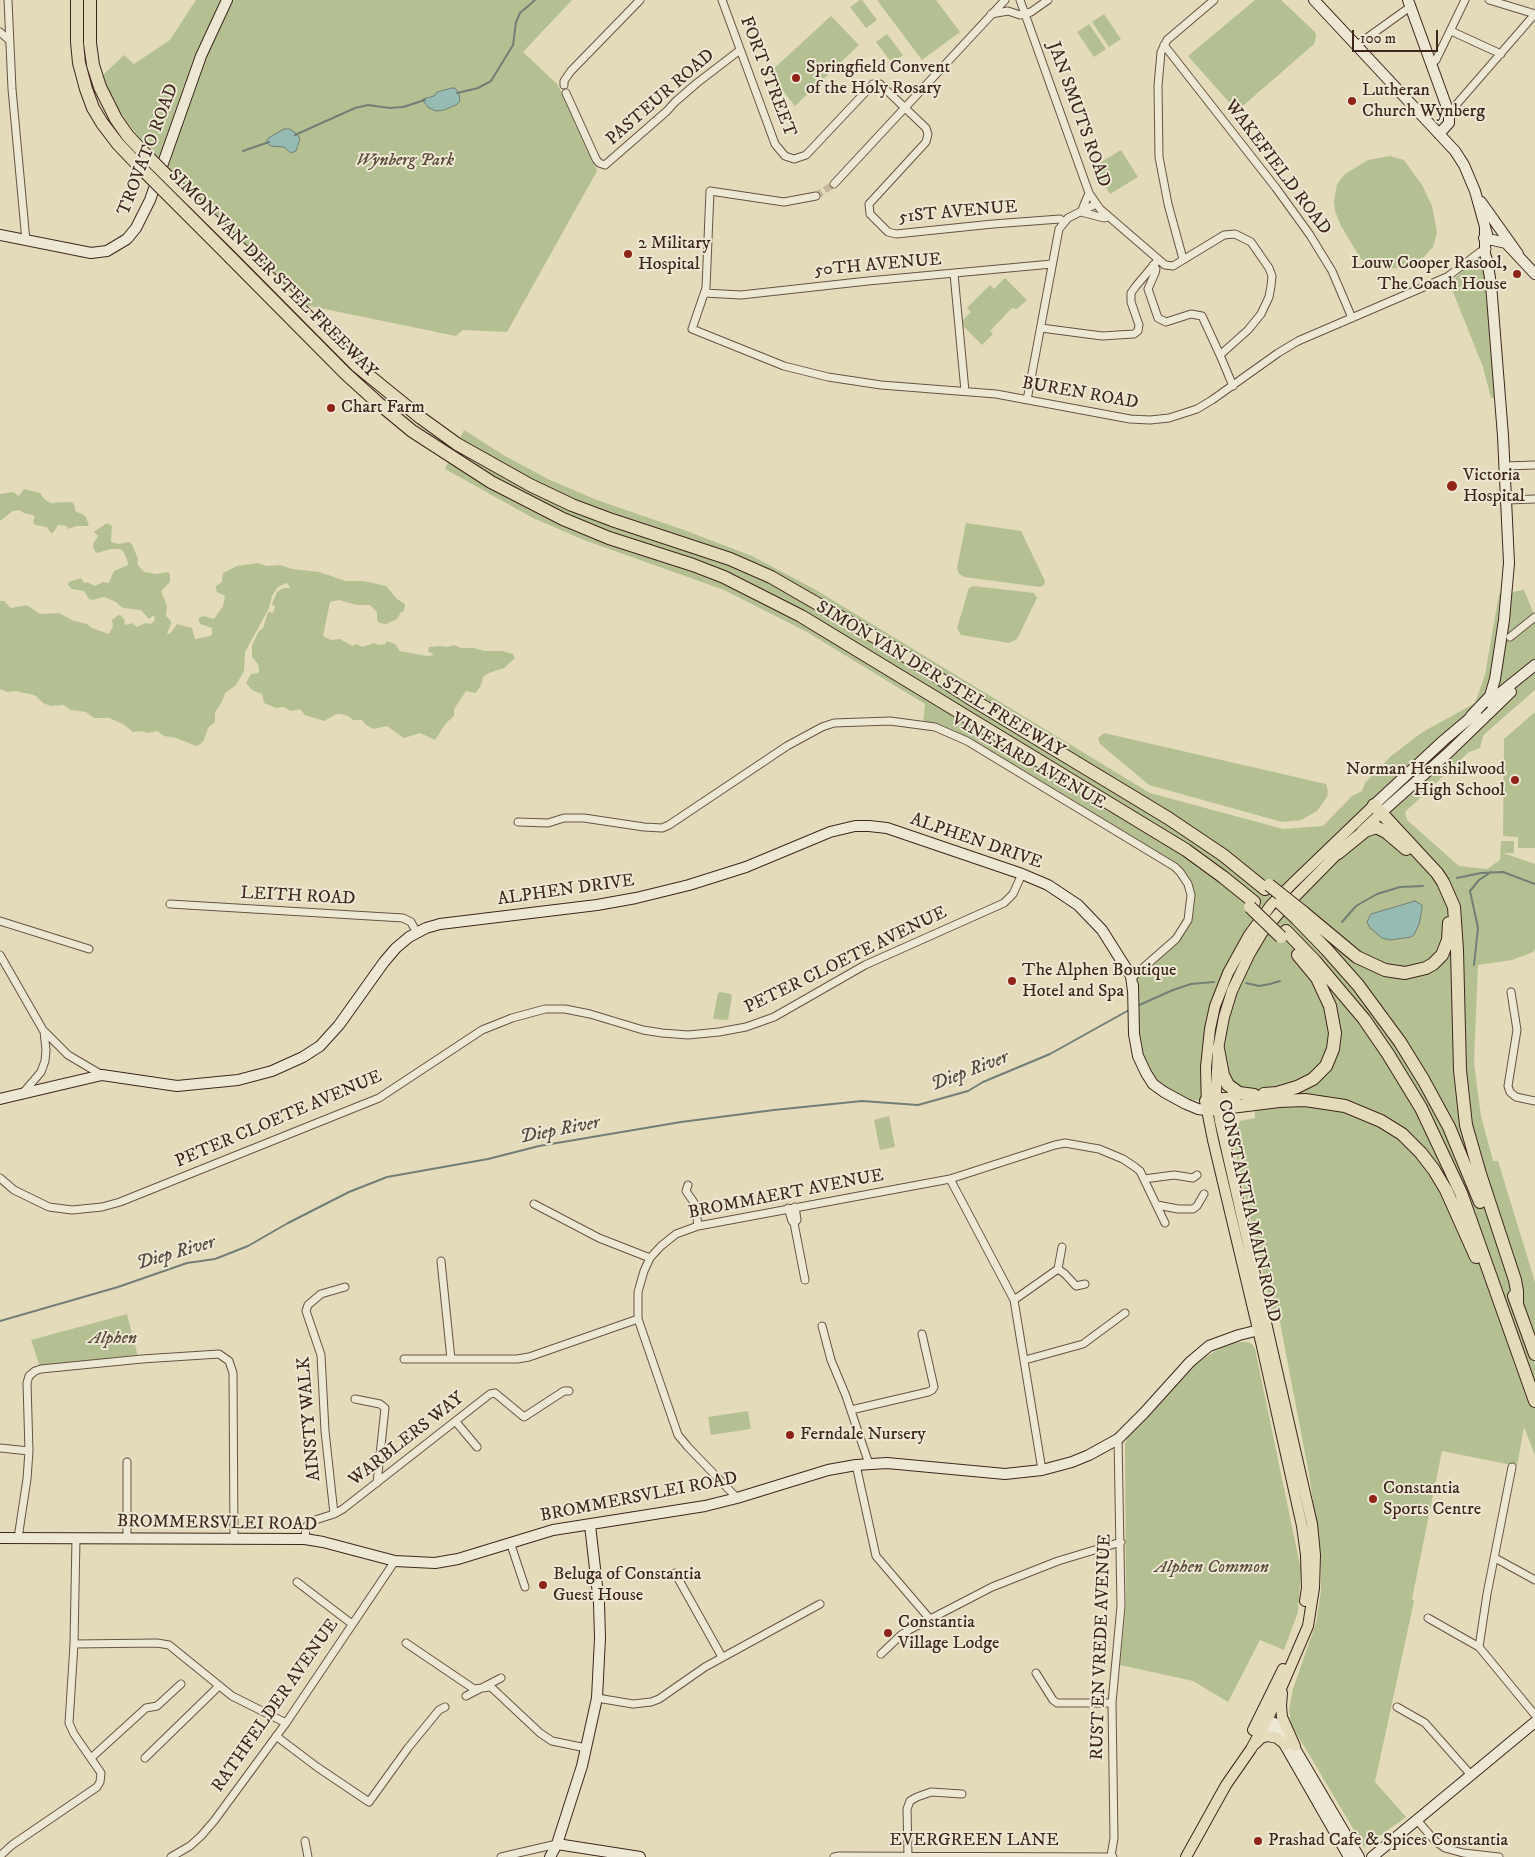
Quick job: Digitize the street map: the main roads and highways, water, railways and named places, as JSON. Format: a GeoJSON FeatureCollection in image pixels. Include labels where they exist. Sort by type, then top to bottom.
{"type":"FeatureCollection","features":[{"type":"Feature","properties":{"kind":"highway"},"geometry":{"type":"LineString","coordinates":[[77,0],[79,63],[93,108],[118,144],[143,162]]}},
{"type":"Feature","properties":{"kind":"highway"},"geometry":{"type":"LineString","coordinates":[[90,0],[90,43],[93,64],[100,87],[116,119],[143,162]]}},
{"type":"Feature","properties":{"kind":"highway","name":"SIMON VAN DER STEL FREEWAY"},"geometry":{"type":"LineString","coordinates":[[143,162],[241,249],[357,366],[421,418],[457,444],[530,485],[572,504],[612,520],[730,559],[771,577],[882,641],[968,697],[1168,818],[1267,887],[1300,915]]}},
{"type":"Feature","properties":{"kind":"highway","name":"SIMON VAN DER STEL FREEWAY"},"geometry":{"type":"LineString","coordinates":[[143,162],[231,258],[346,374],[412,431],[491,482],[563,519],[609,538],[693,565],[762,596],[873,659],[1152,830],[1252,904],[1284,934]]}},
{"type":"Feature","properties":{"kind":"highway"},"geometry":{"type":"LineString","coordinates":[[1300,915],[1357,957],[1385,970],[1405,973],[1418,971],[1433,964],[1442,955],[1448,940],[1449,923],[1436,887],[1376,810]]}},
{"type":"Feature","properties":{"kind":"highway"},"geometry":{"type":"LineString","coordinates":[[1376,810],[1436,873],[1443,882],[1454,907],[1458,950],[1460,1070],[1466,1124],[1480,1174],[1515,1280],[1518,1291],[1517,1303]]}},
{"type":"Feature","properties":{"kind":"highway"},"geometry":{"type":"LineString","coordinates":[[1338,854],[1368,830],[1376,828],[1386,832],[1406,849]]}},
{"type":"Feature","properties":{"kind":"highway"},"geometry":{"type":"LineString","coordinates":[[1300,915],[1358,985],[1400,1042],[1449,1127],[1475,1187],[1535,1354]]}},
{"type":"Feature","properties":{"kind":"highway"},"geometry":{"type":"LineString","coordinates":[[1212,1105],[1290,1089],[1312,1079],[1326,1066],[1333,1049],[1335,1033],[1333,1017],[1324,990],[1284,934]]}},
{"type":"Feature","properties":{"kind":"highway"},"geometry":{"type":"LineString","coordinates":[[1284,934],[1315,961],[1364,1019],[1422,1108],[1461,1193],[1535,1401]]}},
{"type":"Feature","properties":{"kind":"highway"},"geometry":{"type":"LineString","coordinates":[[1218,1049],[1222,1072],[1228,1085],[1237,1092],[1254,1096]]}},
{"type":"Feature","properties":{"kind":"highway"},"geometry":{"type":"LineString","coordinates":[[1212,1105],[1305,1100],[1325,1102],[1364,1112],[1402,1134],[1434,1170],[1446,1190],[1510,1332]]}},
{"type":"Feature","properties":{"kind":"main road","name":"CONSTANTIA MAIN ROAD"},"geometry":{"type":"LineString","coordinates":[[1212,1105],[1218,1049],[1224,1016],[1232,991],[1249,955],[1262,933],[1279,913],[1338,854],[1376,810]]}},
{"type":"Feature","properties":{"kind":"main road","name":"CONSTANTIA MAIN ROAD"},"geometry":{"type":"LineString","coordinates":[[1186,1857],[1226,1785],[1237,1761],[1288,1673],[1308,1626],[1314,1588],[1315,1555],[1306,1496],[1263,1329],[1212,1105],[1206,1067],[1210,1030],[1222,988],[1239,950],[1271,905],[1376,810]]}},
{"type":"Feature","properties":{"kind":"main road","name":"CONSTANTIA MAIN ROAD"},"geometry":{"type":"LineString","coordinates":[[1226,1785],[1251,1749],[1301,1624],[1307,1588],[1306,1555],[1302,1526],[1263,1329]]}},
{"type":"Feature","properties":{"kind":"main road"},"geometry":{"type":"LineString","coordinates":[[1251,1749],[1260,1739],[1268,1736],[1290,1746],[1281,1708],[1282,1695],[1288,1673]]}},
{"type":"Feature","properties":{"kind":"water"},"geometry":{"type":"Polygon","coordinates":[[[455,88],[459,93],[460,101],[456,105],[436,111],[429,108],[423,101],[423,99],[434,96],[437,92],[455,88]]]}},
{"type":"Feature","properties":{"kind":"water"},"geometry":{"type":"Polygon","coordinates":[[[284,129],[290,129],[298,135],[300,139],[296,151],[291,153],[284,147],[271,146],[267,143],[270,137],[284,129]]]}},
{"type":"Feature","properties":{"kind":"water"},"geometry":{"type":"Polygon","coordinates":[[[1415,901],[1422,905],[1422,909],[1419,924],[1414,935],[1411,937],[1390,940],[1382,938],[1370,928],[1367,922],[1371,914],[1415,901]]]}},
{"type":"Feature","properties":{"kind":"waterway"},"geometry":{"type":"LineString","coordinates":[[457,93],[478,88],[491,81],[513,45],[516,22],[520,13],[535,0]]}},
{"type":"Feature","properties":{"kind":"waterway"},"geometry":{"type":"LineString","coordinates":[[295,135],[355,108],[368,105],[390,108],[403,107],[425,100]]}},
{"type":"Feature","properties":{"kind":"waterway"},"geometry":{"type":"LineString","coordinates":[[243,151],[269,142]]}},
{"type":"Feature","properties":{"kind":"waterway"},"geometry":{"type":"LineString","coordinates":[[1474,965],[1478,928],[1470,891],[1479,880],[1491,872]]}},
{"type":"Feature","properties":{"kind":"waterway","name":"Diep River"},"geometry":{"type":"LineString","coordinates":[[1457,878],[1481,873],[1503,872],[1535,884]]}},
{"type":"Feature","properties":{"kind":"waterway","name":"Diep River"},"geometry":{"type":"LineString","coordinates":[[1342,922],[1356,906],[1377,894],[1400,887],[1423,886]]}},
{"type":"Feature","properties":{"kind":"waterway","name":"Diep River"},"geometry":{"type":"LineString","coordinates":[[1246,983],[1259,986],[1280,981]]}},
{"type":"Feature","properties":{"kind":"waterway","name":"Diep River"},"geometry":{"type":"LineString","coordinates":[[1137,1006],[1191,984],[1214,982]]}},
{"type":"Feature","properties":{"kind":"waterway","name":"Diep River"},"geometry":{"type":"LineString","coordinates":[[0,1321],[118,1287],[187,1263],[215,1259],[248,1246],[349,1192],[387,1177],[488,1159],[539,1146],[681,1122],[862,1101],[918,1105],[968,1091],[983,1082],[1050,1054],[1129,1010]]}},
{"type":"Feature","properties":{"kind":"tunnel"},"geometry":{"type":"LineString","coordinates":[[816,196],[834,184]]}},
{"type":"Feature","properties":{"kind":"place","name":"Springfield Convent of the Holy Rosary"},"geometry":{"type":"Point","coordinates":[796,78]}},
{"type":"Feature","properties":{"kind":"place","name":"Lutheran Church Wynberg"},"geometry":{"type":"Point","coordinates":[1352,101]}},
{"type":"Feature","properties":{"kind":"place","name":"2 Military Hospital"},"geometry":{"type":"Point","coordinates":[628,254]}},
{"type":"Feature","properties":{"kind":"place","name":"Louw Cooper Rasool, The Coach House"},"geometry":{"type":"Point","coordinates":[1517,274]}},
{"type":"Feature","properties":{"kind":"place","name":"Chart Farm"},"geometry":{"type":"Point","coordinates":[331,408]}},
{"type":"Feature","properties":{"kind":"place","name":"Victoria Hospital"},"geometry":{"type":"Point","coordinates":[1452,486]}},
{"type":"Feature","properties":{"kind":"place","name":"Norman Henshilwood High School"},"geometry":{"type":"Point","coordinates":[1515,780]}},
{"type":"Feature","properties":{"kind":"place","name":"The Alphen Boutique Hotel and Spa"},"geometry":{"type":"Point","coordinates":[1012,981]}},
{"type":"Feature","properties":{"kind":"place","name":"Ferndale Nursery"},"geometry":{"type":"Point","coordinates":[790,1435]}},
{"type":"Feature","properties":{"kind":"place","name":"Constantia Sports Centre"},"geometry":{"type":"Point","coordinates":[1373,1499]}},
{"type":"Feature","properties":{"kind":"place","name":"Beluga of Constantia Guest House"},"geometry":{"type":"Point","coordinates":[543,1585]}},
{"type":"Feature","properties":{"kind":"place","name":"Constantia Village Lodge"},"geometry":{"type":"Point","coordinates":[888,1633]}},
{"type":"Feature","properties":{"kind":"place","name":"Prashad Cafe & Spices Constantia"},"geometry":{"type":"Point","coordinates":[1258,1841]}},
{"type":"Feature","properties":{"kind":"park label","name":"Wynberg Park"},"geometry":{"type":"Point","coordinates":[405,161]}},
{"type":"Feature","properties":{"kind":"park label","name":"Alphen"},"geometry":{"type":"Point","coordinates":[113,1339]}},
{"type":"Feature","properties":{"kind":"park label","name":"Alphen Common"},"geometry":{"type":"Point","coordinates":[1212,1568]}}]}
